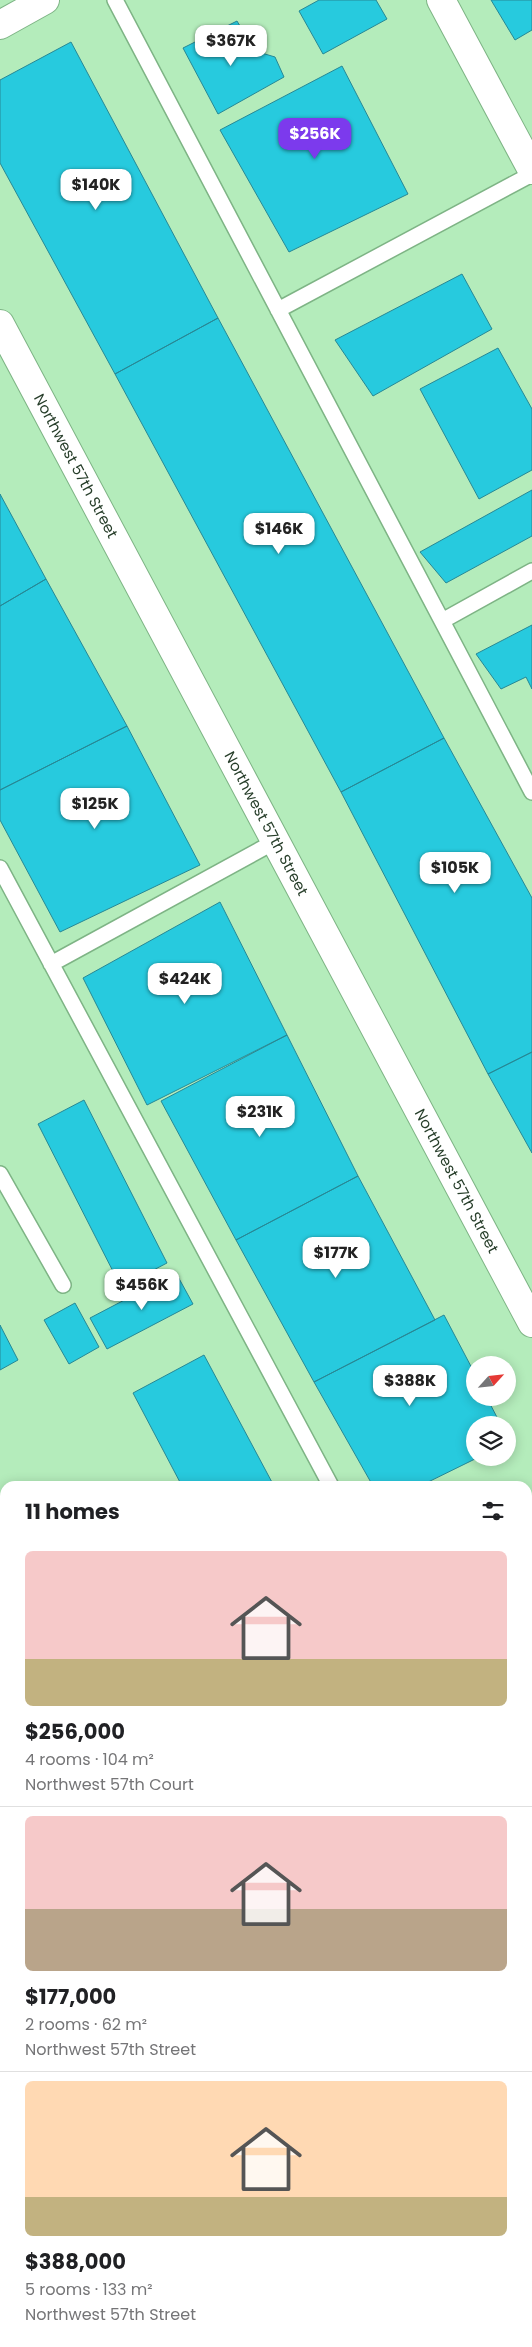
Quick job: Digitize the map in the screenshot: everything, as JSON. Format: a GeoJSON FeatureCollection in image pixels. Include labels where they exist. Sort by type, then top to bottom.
{"type":"FeatureCollection","features":[{"type":"Feature","properties":{"kind":"main road"},"geometry":{"type":"LineString","coordinates":[[0,25],[45,0]]}},
{"type":"Feature","properties":{"kind":"main road"},"geometry":{"type":"LineString","coordinates":[[441,0],[532,170]]}},
{"type":"Feature","properties":{"kind":"main road","name":"Northwest 57th Street"},"geometry":{"type":"LineString","coordinates":[[0,324],[532,1323]]}},
{"type":"Feature","properties":{"kind":"lane"},"geometry":{"type":"LineString","coordinates":[[115,0],[532,792]]}},
{"type":"Feature","properties":{"kind":"lane"},"geometry":{"type":"LineString","coordinates":[[278,310],[532,174]]}},
{"type":"Feature","properties":{"kind":"lane"},"geometry":{"type":"LineString","coordinates":[[442,621],[532,572]]}},
{"type":"Feature","properties":{"kind":"lane"},"geometry":{"type":"LineString","coordinates":[[50,964],[276,841]]}},
{"type":"Feature","properties":{"kind":"lane"},"geometry":{"type":"LineString","coordinates":[[0,868],[328,1481]]}},
{"type":"Feature","properties":{"kind":"lane"},"geometry":{"type":"LineString","coordinates":[[0,1174],[63,1285]]}},
{"type":"Feature","properties":{"kind":"building"},"geometry":{"type":"Polygon","coordinates":[[[319,0],[376,0],[387,19],[323,54],[299,11],[319,0]]]}},
{"type":"Feature","properties":{"kind":"building"},"geometry":{"type":"Polygon","coordinates":[[[491,0],[532,0],[532,30],[515,40],[491,0]]]}},
{"type":"Feature","properties":{"kind":"building"},"geometry":{"type":"Polygon","coordinates":[[[237,21],[255,51],[275,57],[284,77],[218,114],[183,48],[237,21]]]}},
{"type":"Feature","properties":{"kind":"building"},"geometry":{"type":"Polygon","coordinates":[[[71,42],[218,318],[115,374],[0,163],[0,80],[71,42]]]}},
{"type":"Feature","properties":{"kind":"building"},"geometry":{"type":"Polygon","coordinates":[[[342,66],[408,194],[289,252],[220,130],[342,66]]]}},
{"type":"Feature","properties":{"kind":"building"},"geometry":{"type":"Polygon","coordinates":[[[462,274],[492,329],[373,396],[335,340],[462,274]]]}},
{"type":"Feature","properties":{"kind":"building"},"geometry":{"type":"Polygon","coordinates":[[[218,318],[444,738],[341,792],[115,374],[218,318]]]}},
{"type":"Feature","properties":{"kind":"building"},"geometry":{"type":"Polygon","coordinates":[[[498,348],[532,409],[532,470],[479,499],[420,389],[498,348]]]}},
{"type":"Feature","properties":{"kind":"building"},"geometry":{"type":"Polygon","coordinates":[[[532,490],[532,536],[446,583],[420,552],[532,490]]]}},
{"type":"Feature","properties":{"kind":"building"},"geometry":{"type":"Polygon","coordinates":[[[0,494],[46,579],[0,606],[0,494]]]}},
{"type":"Feature","properties":{"kind":"building"},"geometry":{"type":"Polygon","coordinates":[[[46,579],[127,726],[0,790],[0,606],[46,579]]]}},
{"type":"Feature","properties":{"kind":"building"},"geometry":{"type":"Polygon","coordinates":[[[532,625],[532,689],[526,677],[501,689],[476,654],[532,625]]]}},
{"type":"Feature","properties":{"kind":"building"},"geometry":{"type":"Polygon","coordinates":[[[127,726],[200,865],[60,932],[0,820],[0,790],[127,726]]]}},
{"type":"Feature","properties":{"kind":"building"},"geometry":{"type":"Polygon","coordinates":[[[444,738],[532,898],[532,1052],[488,1074],[341,792],[444,738]]]}},
{"type":"Feature","properties":{"kind":"building"},"geometry":{"type":"Polygon","coordinates":[[[220,902],[287,1035],[147,1105],[83,978],[220,902]]]}},
{"type":"Feature","properties":{"kind":"building"},"geometry":{"type":"Polygon","coordinates":[[[287,1035],[358,1176],[236,1240],[161,1101],[287,1035]]]}},
{"type":"Feature","properties":{"kind":"building"},"geometry":{"type":"Polygon","coordinates":[[[532,1052],[532,1153],[488,1074],[532,1052]]]}},
{"type":"Feature","properties":{"kind":"building"},"geometry":{"type":"Polygon","coordinates":[[[84,1100],[167,1263],[121,1287],[38,1124],[84,1100]]]}},
{"type":"Feature","properties":{"kind":"building"},"geometry":{"type":"Polygon","coordinates":[[[358,1176],[435,1320],[314,1382],[236,1240],[358,1176]]]}},
{"type":"Feature","properties":{"kind":"building"},"geometry":{"type":"Polygon","coordinates":[[[176,1273],[193,1304],[107,1349],[90,1318],[176,1273]]]}},
{"type":"Feature","properties":{"kind":"building"},"geometry":{"type":"Polygon","coordinates":[[[75,1303],[99,1347],[69,1364],[44,1320],[75,1303]]]}},
{"type":"Feature","properties":{"kind":"building"},"geometry":{"type":"Polygon","coordinates":[[[444,1315],[466,1357],[466,1406],[491,1406],[496,1416],[466,1416],[466,1463],[430,1481],[370,1481],[314,1382],[444,1315]]]}},
{"type":"Feature","properties":{"kind":"building"},"geometry":{"type":"Polygon","coordinates":[[[0,1325],[18,1360],[0,1370],[0,1325]]]}},
{"type":"Feature","properties":{"kind":"building"},"geometry":{"type":"Polygon","coordinates":[[[204,1355],[271,1481],[179,1481],[133,1393],[204,1355]]]}}]}
